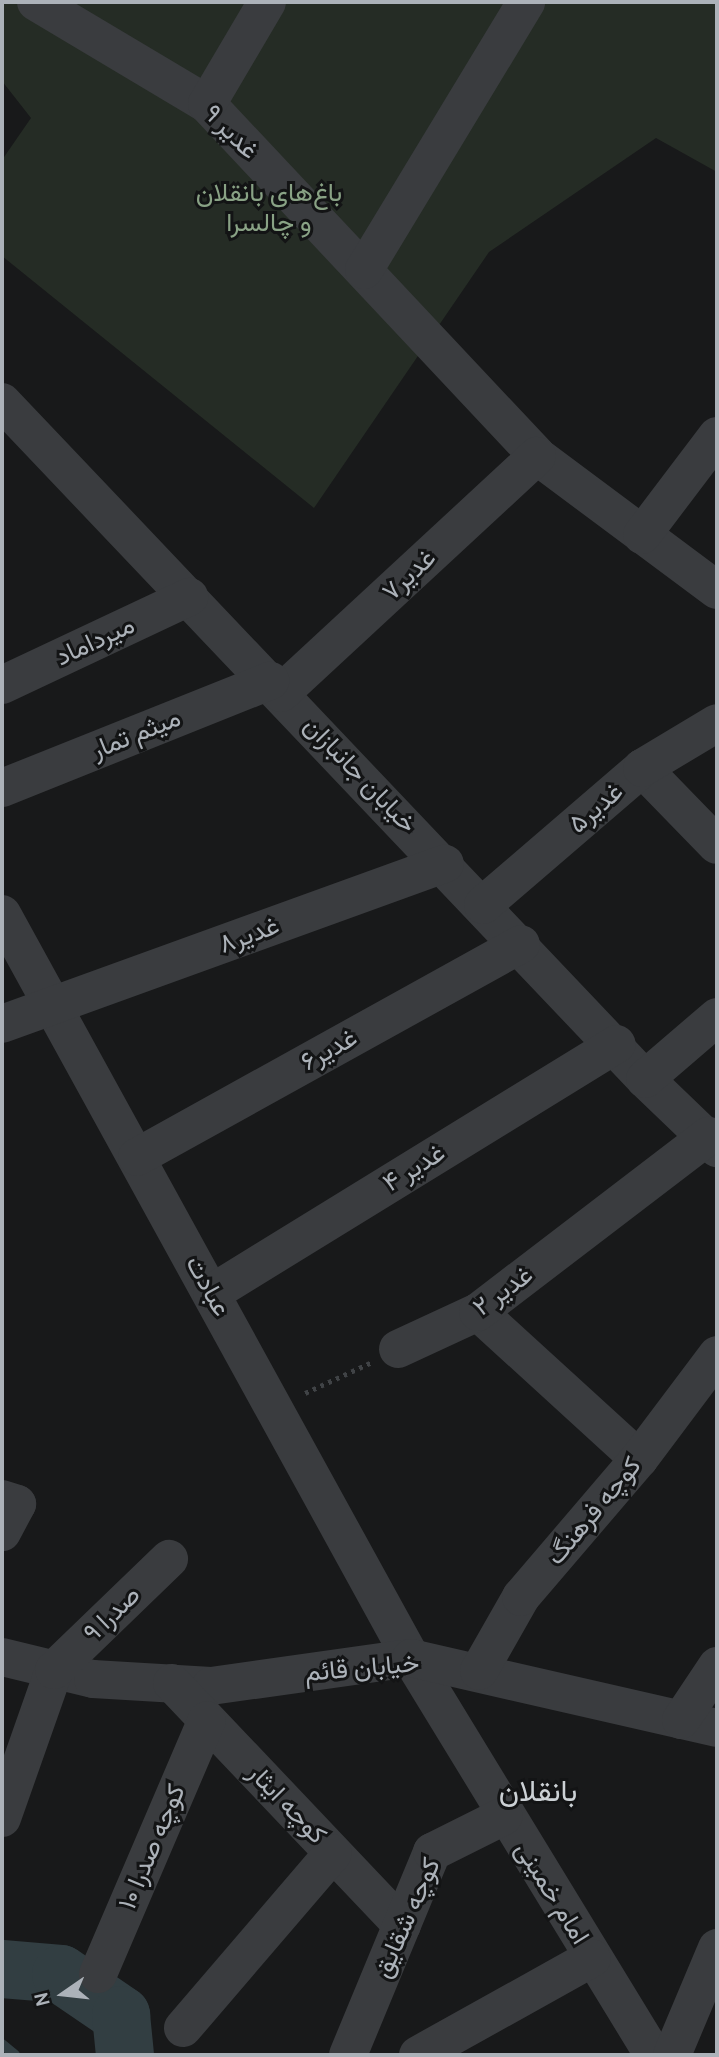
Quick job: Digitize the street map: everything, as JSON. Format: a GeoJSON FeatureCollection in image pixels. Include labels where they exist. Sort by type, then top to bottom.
{"type":"FeatureCollection","features":[{"type":"Feature","properties":{"kind":"street","name":"غدیر ۹"},"geometry":{"type":"LineString","coordinates":[[36,2],[207,104],[537,456],[717,590]]}},
{"type":"Feature","properties":{"kind":"street"},"geometry":{"type":"LineString","coordinates":[[207,104],[267,2]]}},
{"type":"Feature","properties":{"kind":"street"},"geometry":{"type":"LineString","coordinates":[[364,270],[526,2]]}},
{"type":"Feature","properties":{"kind":"street","name":"خیابان جانبازان"},"geometry":{"type":"LineString","coordinates":[[2,402],[616,1044],[645,1080],[713,1142]]}},
{"type":"Feature","properties":{"kind":"street"},"geometry":{"type":"LineString","coordinates":[[642,535],[717,436]]}},
{"type":"Feature","properties":{"kind":"street","name":"غدیر۷"},"geometry":{"type":"LineString","coordinates":[[275,687],[537,456]]}},
{"type":"Feature","properties":{"kind":"street","name":"میرداماد"},"geometry":{"type":"LineString","coordinates":[[2,685],[189,597]]}},
{"type":"Feature","properties":{"kind":"street","name":"میثم تمار"},"geometry":{"type":"LineString","coordinates":[[2,788],[275,687]]}},
{"type":"Feature","properties":{"kind":"street","name":"غدیر۵"},"geometry":{"type":"LineString","coordinates":[[483,905],[642,768],[717,723]]}},
{"type":"Feature","properties":{"kind":"street"},"geometry":{"type":"LineString","coordinates":[[642,768],[717,845]]}},
{"type":"Feature","properties":{"kind":"street","name":"غدیر۸"},"geometry":{"type":"LineString","coordinates":[[2,1024],[444,864]]}},
{"type":"Feature","properties":{"kind":"street","name":"عبادت"},"geometry":{"type":"LineString","coordinates":[[2,914],[411,1658]]}},
{"type":"Feature","properties":{"kind":"street","name":"غدیر۶"},"geometry":{"type":"LineString","coordinates":[[136,1157],[521,944]]}},
{"type":"Feature","properties":{"kind":"street"},"geometry":{"type":"LineString","coordinates":[[645,1080],[717,1017]]}},
{"type":"Feature","properties":{"kind":"street","name":"غدیر ۴"},"geometry":{"type":"LineString","coordinates":[[212,1293],[616,1044]]}},
{"type":"Feature","properties":{"kind":"street","name":"غدیر ۲"},"geometry":{"type":"LineString","coordinates":[[398,1349],[478,1312],[713,1142]]}},
{"type":"Feature","properties":{"kind":"street"},"geometry":{"type":"LineString","coordinates":[[478,1312],[639,1459]]}},
{"type":"Feature","properties":{"kind":"street","name":"کوچه فرهنگ"},"geometry":{"type":"LineString","coordinates":[[479,1671],[521,1597],[639,1459],[717,1354]]}},
{"type":"Feature","properties":{"kind":"street"},"geometry":{"type":"LineString","coordinates":[[2,1499],[17,1504],[2,1532]]}},
{"type":"Feature","properties":{"kind":"street","name":"صدرا ۹"},"geometry":{"type":"LineString","coordinates":[[54,1670],[169,1559]]}},
{"type":"Feature","properties":{"kind":"street","name":"خیابان قائم"},"geometry":{"type":"LineString","coordinates":[[2,1657],[54,1670],[211,1686],[411,1658],[479,1671],[717,1728]]}},
{"type":"Feature","properties":{"kind":"street","name":"امام خمینی"},"geometry":{"type":"LineString","coordinates":[[411,1658],[504,1816],[653,2055]]}},
{"type":"Feature","properties":{"kind":"street"},"geometry":{"type":"LineString","coordinates":[[681,1720],[717,1666]]}},
{"type":"Feature","properties":{"kind":"street"},"geometry":{"type":"LineString","coordinates":[[2,1818],[54,1670]]}},
{"type":"Feature","properties":{"kind":"street","name":"کوچه ایثار"},"geometry":{"type":"LineString","coordinates":[[172,1683],[402,1925]]}},
{"type":"Feature","properties":{"kind":"street","name":"کوچه صدرا ۱۰"},"geometry":{"type":"LineString","coordinates":[[98,1974],[207,1720]]}},
{"type":"Feature","properties":{"kind":"street","name":"کوچه شقایق"},"geometry":{"type":"LineString","coordinates":[[348,2055],[432,1852],[504,1816]]}},
{"type":"Feature","properties":{"kind":"street"},"geometry":{"type":"LineString","coordinates":[[183,2028],[333,1853]]}},
{"type":"Feature","properties":{"kind":"street"},"geometry":{"type":"LineString","coordinates":[[673,2055],[717,1948]]}},
{"type":"Feature","properties":{"kind":"street"},"geometry":{"type":"LineString","coordinates":[[418,2055],[593,1958]]}},
{"type":"Feature","properties":{"kind":"path"},"geometry":{"type":"LineString","coordinates":[[275,1407],[398,1349]]}},
{"type":"Feature","properties":{"kind":"green space","name":"باغ‌های بانقلان و چالسرا"},"geometry":{"type":"Polygon","coordinates":[[[2,2],[717,2],[717,172],[656,138],[489,252],[314,508],[2,256],[2,160],[31,118],[2,81],[2,2]]]}},
{"type":"Feature","properties":{"kind":"waterway"},"geometry":{"type":"LineString","coordinates":[[2,1969],[61,1974],[121,2015],[125,2055]]}},
{"type":"Feature","properties":{"kind":"waterway"},"geometry":{"type":"LineString","coordinates":[[2,2044],[15,2055]]}},
{"type":"Feature","properties":{"kind":"district","name":"بانقلان"},"geometry":{"type":"Point","coordinates":[538,1791]}}]}
